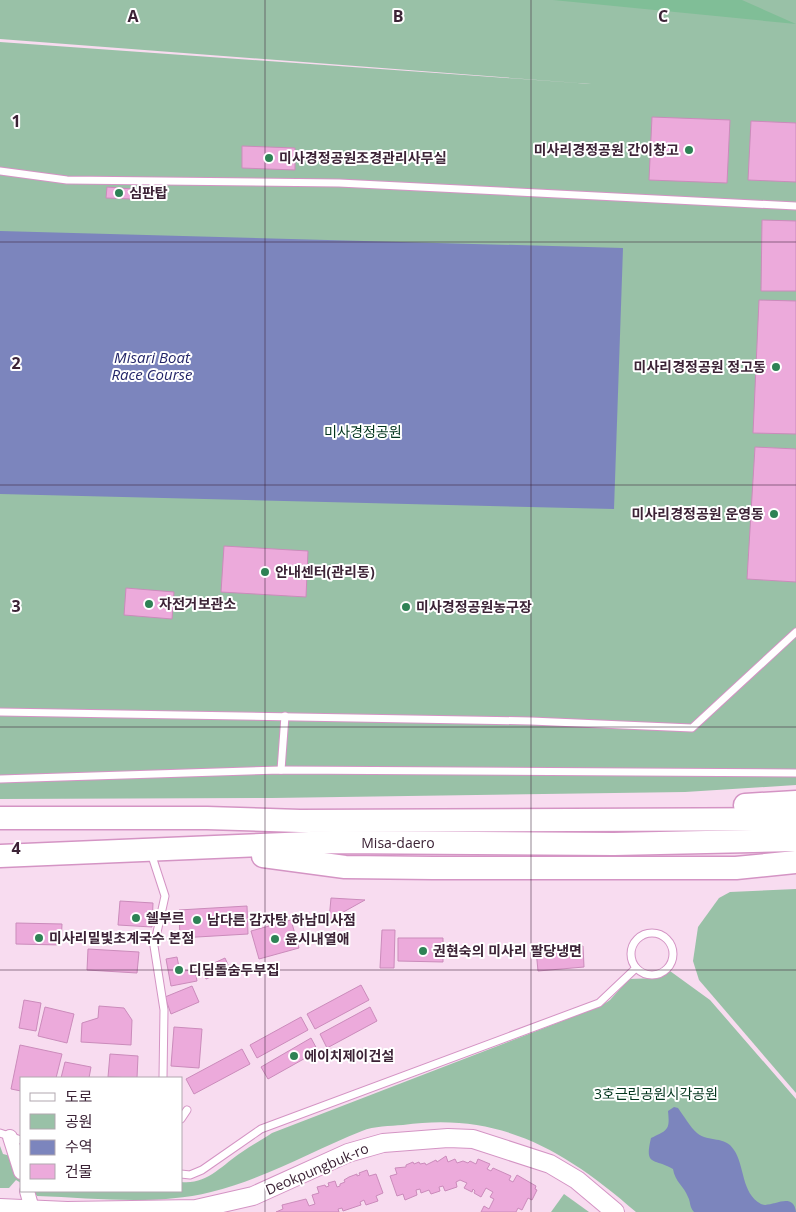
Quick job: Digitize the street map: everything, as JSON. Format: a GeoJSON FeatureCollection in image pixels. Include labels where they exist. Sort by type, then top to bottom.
{"type":"FeatureCollection","features":[{"type":"Feature","properties":{"kind":"main road"},"geometry":{"type":"LineString","coordinates":[[207,818],[277,808],[373,809],[412,805],[721,806],[796,802]]}},
{"type":"Feature","properties":{"kind":"main road","name":"Misa-daero"},"geometry":{"type":"LineString","coordinates":[[0,818],[207,818],[300,821],[796,819]]}},
{"type":"Feature","properties":{"kind":"main road","name":"Misa-daero"},"geometry":{"type":"LineString","coordinates":[[0,856],[205,849],[334,842],[614,844],[796,840]]}},
{"type":"Feature","properties":{"kind":"main road"},"geometry":{"type":"LineString","coordinates":[[205,849],[345,867],[736,868],[796,862]]}},
{"type":"Feature","properties":{"kind":"street"},"geometry":{"type":"LineString","coordinates":[[10,1136],[20,1169]]}},
{"type":"Feature","properties":{"kind":"street","name":"Deokpungbuk-ro"},"geometry":{"type":"LineString","coordinates":[[0,1208],[67,1211],[196,1209],[252,1196],[348,1153],[383,1143],[448,1138],[473,1139],[550,1164],[577,1180],[615,1212]]}},
{"type":"Feature","properties":{"kind":"street"},"geometry":{"type":"LineString","coordinates":[[27,1192],[33,1210]]}},
{"type":"Feature","properties":{"kind":"lane"},"geometry":{"type":"LineString","coordinates":[[0,171],[67,180],[339,183],[796,206]]}},
{"type":"Feature","properties":{"kind":"lane"},"geometry":{"type":"LineString","coordinates":[[0,712],[531,721],[692,728],[796,632]]}},
{"type":"Feature","properties":{"kind":"lane"},"geometry":{"type":"LineString","coordinates":[[281,770],[285,716]]}},
{"type":"Feature","properties":{"kind":"lane"},"geometry":{"type":"LineString","coordinates":[[0,779],[281,770],[796,773]]}},
{"type":"Feature","properties":{"kind":"lane"},"geometry":{"type":"LineString","coordinates":[[151,851],[165,896],[154,946],[164,1010],[163,1077]]}},
{"type":"Feature","properties":{"kind":"lane"},"geometry":{"type":"LineString","coordinates":[[652,933],[665,938],[672,950],[671,963],[667,969],[655,975],[642,972],[636,968],[631,956],[634,942],[645,934],[652,933]]}},
{"type":"Feature","properties":{"kind":"lane"},"geometry":{"type":"LineString","coordinates":[[182,1174],[190,1175],[202,1170],[261,1129],[599,1003],[636,968]]}},
{"type":"Feature","properties":{"kind":"lane"},"geometry":{"type":"LineString","coordinates":[[182,1118],[187,1110]]}},
{"type":"Feature","properties":{"kind":"green space","name":"미사경정공원"},"geometry":{"type":"Polygon","coordinates":[[[0,0],[796,0],[796,785],[685,792],[272,798],[0,799],[0,42],[591,84],[0,39],[0,0]]]}},
{"type":"Feature","properties":{"kind":"green space"},"geometry":{"type":"Polygon","coordinates":[[[553,0],[742,0],[796,24],[553,0]]]}},
{"type":"Feature","properties":{"kind":"green space"},"geometry":{"type":"Polygon","coordinates":[[[796,889],[796,1093],[699,980],[693,961],[698,927],[719,898],[730,892],[796,889]]]}},
{"type":"Feature","properties":{"kind":"green space","name":"3호근린공원시각공원"},"geometry":{"type":"Polygon","coordinates":[[[670,971],[710,1000],[796,1099],[796,1212],[636,1212],[584,1171],[530,1140],[501,1130],[470,1124],[438,1122],[382,1126],[367,1129],[250,1180],[211,1192],[190,1196],[147,1200],[103,1199],[37,1196],[34,1192],[182,1192],[182,1182],[199,1180],[214,1173],[246,1149],[272,1133],[601,1006],[610,1000],[629,979],[658,978],[670,971]]]}},
{"type":"Feature","properties":{"kind":"green space"},"geometry":{"type":"Polygon","coordinates":[[[0,1146],[3,1154],[19,1158],[20,1156],[20,1182],[16,1180],[9,1188],[0,1188],[0,1146]]]}},
{"type":"Feature","properties":{"kind":"green space"},"geometry":{"type":"Polygon","coordinates":[[[564,1194],[589,1212],[551,1212],[564,1194]]]}},
{"type":"Feature","properties":{"kind":"water","name":"Misari Boat Race Course"},"geometry":{"type":"Polygon","coordinates":[[[0,231],[623,248],[614,509],[0,494],[0,231]]]}},
{"type":"Feature","properties":{"kind":"water"},"geometry":{"type":"Polygon","coordinates":[[[674,1107],[678,1108],[689,1125],[697,1133],[730,1145],[737,1156],[750,1193],[755,1199],[765,1205],[786,1201],[791,1202],[796,1212],[694,1212],[673,1169],[652,1160],[649,1154],[651,1138],[667,1129],[669,1122],[668,1111],[674,1107]]]}},
{"type":"Feature","properties":{"kind":"building","name":"미사리경정공원 간이창고"},"geometry":{"type":"Polygon","coordinates":[[[652,117],[730,120],[727,183],[649,180],[652,117]]]}},
{"type":"Feature","properties":{"kind":"building"},"geometry":{"type":"Polygon","coordinates":[[[751,121],[796,123],[796,182],[748,180],[751,121]]]}},
{"type":"Feature","properties":{"kind":"building","name":"미사경정공원조경관리사무실"},"geometry":{"type":"Polygon","coordinates":[[[242,146],[295,148],[295,170],[242,168],[242,146]]]}},
{"type":"Feature","properties":{"kind":"building","name":"심판탑"},"geometry":{"type":"Polygon","coordinates":[[[107,187],[133,189],[132,199],[106,198],[107,187]]]}},
{"type":"Feature","properties":{"kind":"building"},"geometry":{"type":"Polygon","coordinates":[[[762,220],[796,221],[796,291],[761,291],[762,220]]]}},
{"type":"Feature","properties":{"kind":"building","name":"미사리경정공원 정고동"},"geometry":{"type":"Polygon","coordinates":[[[759,300],[796,301],[796,434],[753,433],[759,300]]]}},
{"type":"Feature","properties":{"kind":"building","name":"미사리경정공원 운영동"},"geometry":{"type":"Polygon","coordinates":[[[755,447],[796,449],[796,582],[747,579],[755,447]]]}},
{"type":"Feature","properties":{"kind":"building","name":"안내센터(관리동)"},"geometry":{"type":"Polygon","coordinates":[[[224,546],[308,551],[306,597],[221,592],[224,546]]]}},
{"type":"Feature","properties":{"kind":"building","name":"자전거보관소"},"geometry":{"type":"Polygon","coordinates":[[[126,588],[174,592],[172,619],[124,615],[126,588]]]}},
{"type":"Feature","properties":{"kind":"building"},"geometry":{"type":"Polygon","coordinates":[[[331,898],[365,900],[329,920],[331,898]]]}},
{"type":"Feature","properties":{"kind":"building"},"geometry":{"type":"Polygon","coordinates":[[[120,901],[153,903],[152,927],[118,925],[120,901]]]}},
{"type":"Feature","properties":{"kind":"building"},"geometry":{"type":"Polygon","coordinates":[[[247,906],[248,934],[180,938],[179,910],[247,906]]]}},
{"type":"Feature","properties":{"kind":"building"},"geometry":{"type":"Polygon","coordinates":[[[291,920],[299,948],[259,959],[251,931],[291,920]]]}},
{"type":"Feature","properties":{"kind":"building"},"geometry":{"type":"Polygon","coordinates":[[[16,923],[62,924],[61,945],[16,944],[16,923]]]}},
{"type":"Feature","properties":{"kind":"building"},"geometry":{"type":"Polygon","coordinates":[[[382,930],[395,930],[394,968],[380,968],[382,930]]]}},
{"type":"Feature","properties":{"kind":"building"},"geometry":{"type":"Polygon","coordinates":[[[398,938],[443,938],[443,962],[398,961],[398,938]]]}},
{"type":"Feature","properties":{"kind":"building"},"geometry":{"type":"Polygon","coordinates":[[[583,946],[584,967],[538,971],[536,950],[583,946]]]}},
{"type":"Feature","properties":{"kind":"building"},"geometry":{"type":"Polygon","coordinates":[[[88,949],[139,952],[137,973],[87,970],[88,949]]]}},
{"type":"Feature","properties":{"kind":"building"},"geometry":{"type":"Polygon","coordinates":[[[177,957],[180,972],[195,969],[197,981],[171,986],[166,959],[177,957]]]}},
{"type":"Feature","properties":{"kind":"building"},"geometry":{"type":"Polygon","coordinates":[[[225,958],[230,969],[206,979],[201,969],[225,958]]]}},
{"type":"Feature","properties":{"kind":"building"},"geometry":{"type":"Polygon","coordinates":[[[361,985],[369,1000],[315,1029],[307,1014],[361,985]]]}},
{"type":"Feature","properties":{"kind":"building"},"geometry":{"type":"Polygon","coordinates":[[[192,986],[199,1002],[171,1014],[165,997],[192,986]]]}},
{"type":"Feature","properties":{"kind":"building"},"geometry":{"type":"Polygon","coordinates":[[[24,1000],[41,1003],[36,1031],[19,1028],[24,1000]]]}},
{"type":"Feature","properties":{"kind":"building"},"geometry":{"type":"Polygon","coordinates":[[[99,1006],[124,1008],[132,1020],[131,1045],[81,1042],[82,1023],[98,1018],[99,1006]]]}},
{"type":"Feature","properties":{"kind":"building"},"geometry":{"type":"Polygon","coordinates":[[[45,1007],[74,1014],[67,1043],[38,1036],[45,1007]]]}},
{"type":"Feature","properties":{"kind":"building"},"geometry":{"type":"Polygon","coordinates":[[[370,1007],[377,1021],[327,1048],[320,1034],[370,1007]]]}},
{"type":"Feature","properties":{"kind":"building"},"geometry":{"type":"Polygon","coordinates":[[[301,1017],[308,1030],[257,1058],[250,1045],[301,1017]]]}},
{"type":"Feature","properties":{"kind":"building"},"geometry":{"type":"Polygon","coordinates":[[[174,1027],[202,1029],[199,1068],[171,1066],[174,1027]]]}},
{"type":"Feature","properties":{"kind":"building"},"geometry":{"type":"Polygon","coordinates":[[[311,1038],[318,1051],[268,1079],[261,1067],[311,1038]]]}},
{"type":"Feature","properties":{"kind":"building"},"geometry":{"type":"Polygon","coordinates":[[[20,1045],[62,1054],[56,1077],[20,1077],[20,1091],[11,1089],[20,1045]]]}},
{"type":"Feature","properties":{"kind":"building"},"geometry":{"type":"Polygon","coordinates":[[[242,1049],[250,1064],[194,1094],[186,1079],[242,1049]]]}},
{"type":"Feature","properties":{"kind":"building"},"geometry":{"type":"Polygon","coordinates":[[[110,1054],[138,1056],[137,1077],[108,1077],[110,1054]]]}},
{"type":"Feature","properties":{"kind":"building"},"geometry":{"type":"Polygon","coordinates":[[[65,1062],[91,1067],[89,1077],[61,1077],[65,1062]]]}},
{"type":"Feature","properties":{"kind":"building"},"geometry":{"type":"Polygon","coordinates":[[[446,1156],[448,1162],[455,1159],[457,1163],[463,1161],[468,1163],[470,1161],[476,1164],[478,1159],[490,1164],[487,1169],[491,1171],[493,1168],[511,1176],[509,1180],[513,1182],[517,1175],[536,1186],[535,1189],[537,1190],[532,1200],[528,1198],[522,1210],[518,1208],[516,1212],[481,1212],[484,1206],[489,1209],[494,1199],[490,1197],[493,1192],[486,1188],[481,1197],[474,1193],[473,1189],[472,1192],[464,1188],[467,1183],[460,1180],[456,1182],[457,1187],[445,1191],[443,1186],[439,1187],[440,1191],[431,1194],[429,1190],[421,1193],[420,1189],[416,1190],[417,1195],[405,1200],[403,1194],[397,1196],[390,1176],[397,1174],[395,1168],[406,1167],[406,1165],[413,1162],[414,1164],[419,1162],[420,1164],[425,1163],[426,1165],[436,1160],[437,1162],[446,1156]]]}},
{"type":"Feature","properties":{"kind":"building"},"geometry":{"type":"Polygon","coordinates":[[[367,1170],[369,1176],[376,1174],[383,1193],[376,1196],[378,1201],[366,1205],[364,1200],[360,1202],[361,1205],[343,1211],[342,1208],[338,1209],[339,1212],[276,1212],[283,1209],[282,1205],[306,1199],[309,1206],[315,1204],[312,1195],[319,1193],[317,1187],[329,1186],[328,1183],[335,1181],[337,1187],[340,1186],[349,1177],[357,1174],[357,1176],[360,1175],[359,1173],[367,1170]]]}},
{"type":"Feature","properties":{"kind":"place","name":"미사리경정공원 간이창고"},"geometry":{"type":"Point","coordinates":[689,150]}},
{"type":"Feature","properties":{"kind":"place","name":"미사경정공원조경관리사무실"},"geometry":{"type":"Point","coordinates":[269,158]}},
{"type":"Feature","properties":{"kind":"place","name":"심판탑"},"geometry":{"type":"Point","coordinates":[119,193]}},
{"type":"Feature","properties":{"kind":"place","name":"미사리경정공원 정고동"},"geometry":{"type":"Point","coordinates":[776,367]}},
{"type":"Feature","properties":{"kind":"place","name":"미사리경정공원 운영동"},"geometry":{"type":"Point","coordinates":[774,514]}},
{"type":"Feature","properties":{"kind":"place","name":"안내센터(관리동)"},"geometry":{"type":"Point","coordinates":[265,572]}},
{"type":"Feature","properties":{"kind":"place","name":"자전거보관소"},"geometry":{"type":"Point","coordinates":[149,604]}},
{"type":"Feature","properties":{"kind":"place","name":"미사경정공원농구장"},"geometry":{"type":"Point","coordinates":[406,607]}},
{"type":"Feature","properties":{"kind":"place","name":"쉘부르"},"geometry":{"type":"Point","coordinates":[136,918]}},
{"type":"Feature","properties":{"kind":"place","name":"남다른 감자탕 하남미사점"},"geometry":{"type":"Point","coordinates":[197,920]}},
{"type":"Feature","properties":{"kind":"place","name":"미사리밀빛초계국수 본점"},"geometry":{"type":"Point","coordinates":[39,938]}},
{"type":"Feature","properties":{"kind":"place","name":"윤시내열애"},"geometry":{"type":"Point","coordinates":[275,939]}},
{"type":"Feature","properties":{"kind":"place","name":"권현숙의 미사리 팔당냉면"},"geometry":{"type":"Point","coordinates":[423,951]}},
{"type":"Feature","properties":{"kind":"place","name":"디딤돌숨두부집"},"geometry":{"type":"Point","coordinates":[179,970]}},
{"type":"Feature","properties":{"kind":"place","name":"에이치제이건설"},"geometry":{"type":"Point","coordinates":[294,1056]}}]}
